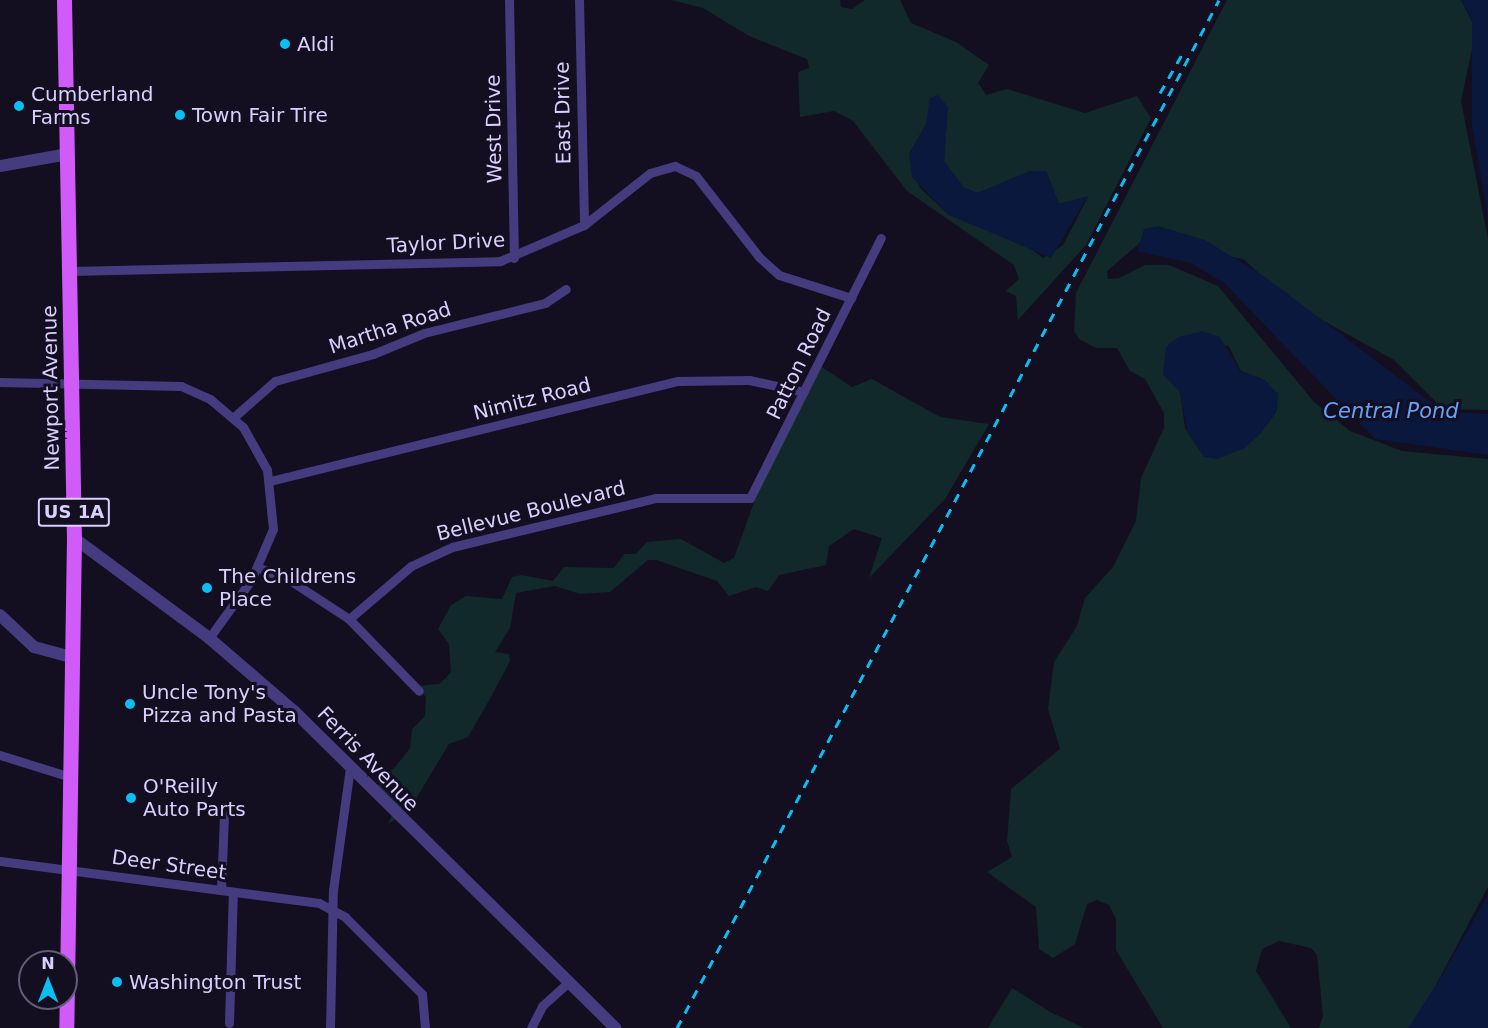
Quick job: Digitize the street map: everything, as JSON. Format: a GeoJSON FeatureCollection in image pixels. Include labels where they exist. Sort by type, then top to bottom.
{"type":"FeatureCollection","features":[{"type":"Feature","properties":{"kind":"main road","name":"Newport Avenue"},"geometry":{"type":"LineString","coordinates":[[64,0],[71,271],[74,538],[66,1028]]}},
{"type":"Feature","properties":{"kind":"street","name":"West Drive"},"geometry":{"type":"LineString","coordinates":[[509,0],[514,258]]}},
{"type":"Feature","properties":{"kind":"street","name":"East Drive"},"geometry":{"type":"LineString","coordinates":[[579,0],[584,225]]}},
{"type":"Feature","properties":{"kind":"street"},"geometry":{"type":"LineString","coordinates":[[0,166],[68,154]]}},
{"type":"Feature","properties":{"kind":"street","name":"Taylor Drive"},"geometry":{"type":"LineString","coordinates":[[71,271],[514,258],[584,225],[650,173],[675,166],[696,176],[759,257],[779,275],[851,298]]}},
{"type":"Feature","properties":{"kind":"street","name":"Patton Road"},"geometry":{"type":"LineString","coordinates":[[744,501],[757,489],[881,238]]}},
{"type":"Feature","properties":{"kind":"street","name":"Martha Road"},"geometry":{"type":"LineString","coordinates":[[234,417],[275,381],[381,352],[424,333],[545,303],[566,289]]}},
{"type":"Feature","properties":{"kind":"street","name":"Nimitz Road"},"geometry":{"type":"LineString","coordinates":[[270,482],[678,381],[748,380],[804,392]]}},
{"type":"Feature","properties":{"kind":"street"},"geometry":{"type":"LineString","coordinates":[[0,382],[181,386],[234,417],[256,447],[270,482],[273,529],[257,567],[209,638]]}},
{"type":"Feature","properties":{"kind":"street","name":"Bellevue Boulevard"},"geometry":{"type":"LineString","coordinates":[[350,619],[411,566],[452,547],[656,498],[744,501]]}},
{"type":"Feature","properties":{"kind":"street","name":"Ferris Avenue"},"geometry":{"type":"LineString","coordinates":[[74,538],[209,638],[295,711],[350,768],[616,1028]]}},
{"type":"Feature","properties":{"kind":"street"},"geometry":{"type":"LineString","coordinates":[[257,567],[291,581],[350,619],[419,691]]}},
{"type":"Feature","properties":{"kind":"street"},"geometry":{"type":"LineString","coordinates":[[0,615],[33,647],[71,657]]}},
{"type":"Feature","properties":{"kind":"street"},"geometry":{"type":"LineString","coordinates":[[0,755],[70,777]]}},
{"type":"Feature","properties":{"kind":"street"},"geometry":{"type":"LineString","coordinates":[[330,1028],[331,908],[350,768]]}},
{"type":"Feature","properties":{"kind":"street"},"geometry":{"type":"LineString","coordinates":[[221,890],[224,815]]}},
{"type":"Feature","properties":{"kind":"street","name":"Deer Street"},"geometry":{"type":"LineString","coordinates":[[0,861],[221,890],[331,908]]}},
{"type":"Feature","properties":{"kind":"street"},"geometry":{"type":"LineString","coordinates":[[229,1023],[233,892]]}},
{"type":"Feature","properties":{"kind":"street"},"geometry":{"type":"LineString","coordinates":[[331,908],[422,994],[425,1028]]}},
{"type":"Feature","properties":{"kind":"street"},"geometry":{"type":"LineString","coordinates":[[531,1028],[542,1006],[568,982]]}},
{"type":"Feature","properties":{"kind":"green space"},"geometry":{"type":"Polygon","coordinates":[[[671,0],[840,0],[841,7],[852,9],[865,0],[900,0],[911,23],[956,42],[989,65],[978,83],[986,95],[1007,89],[1085,113],[1137,96],[1151,118],[1086,245],[1018,320],[1016,296],[1006,291],[1019,279],[1014,265],[907,191],[853,121],[834,111],[800,117],[798,72],[809,68],[807,59],[749,36],[703,8],[671,0]],[[947,120],[926,124],[909,154],[920,188],[949,215],[1026,245],[1043,258],[1063,245],[1088,197],[1059,204],[1046,171],[1030,171],[978,193],[964,188],[944,161],[947,120]]]}},
{"type":"Feature","properties":{"kind":"green space"},"geometry":{"type":"Polygon","coordinates":[[[1227,0],[1461,0],[1476,30],[1461,101],[1488,239],[1488,410],[1443,409],[1394,360],[1295,305],[1243,259],[1142,241],[1107,271],[1108,279],[1119,278],[1145,265],[1169,265],[1218,286],[1314,402],[1350,431],[1402,451],[1488,459],[1488,887],[1413,1028],[1319,1028],[1323,1016],[1317,955],[1311,948],[1279,941],[1262,949],[1256,971],[1291,1028],[1163,1028],[1116,950],[1116,919],[1109,905],[1097,900],[1087,904],[1075,944],[1053,958],[1039,949],[1036,907],[987,872],[1012,857],[1007,841],[1011,789],[1060,749],[1048,709],[1054,662],[1077,626],[1085,598],[1113,567],[1136,521],[1141,478],[1164,428],[1164,413],[1145,379],[1130,371],[1117,348],[1096,348],[1079,339],[1074,331],[1076,293],[1227,0]],[[1228,345],[1163,374],[1180,392],[1185,428],[1204,457],[1265,380],[1241,371],[1228,345]]]}},
{"type":"Feature","properties":{"kind":"green space"},"geometry":{"type":"Polygon","coordinates":[[[819,365],[852,387],[872,379],[940,417],[989,424],[945,499],[869,578],[882,538],[854,529],[829,546],[826,565],[779,575],[768,591],[756,587],[729,596],[717,581],[656,560],[648,560],[610,592],[580,594],[555,586],[516,593],[510,628],[495,652],[509,654],[510,661],[491,697],[468,737],[449,744],[408,812],[388,824],[392,815],[370,792],[410,748],[412,729],[425,716],[426,697],[416,686],[440,684],[451,672],[449,644],[438,629],[451,605],[466,596],[502,599],[512,577],[521,575],[553,581],[564,567],[614,568],[624,554],[636,554],[647,542],[681,539],[724,563],[734,558],[762,480],[819,365]]]}},
{"type":"Feature","properties":{"kind":"green space"},"geometry":{"type":"Polygon","coordinates":[[[1012,988],[1052,1013],[1084,1028],[988,1028],[1012,988]]]}},
{"type":"Feature","properties":{"kind":"water"},"geometry":{"type":"Polygon","coordinates":[[[1462,0],[1488,0],[1488,217],[1472,126],[1472,21],[1462,0]]]}},
{"type":"Feature","properties":{"kind":"water"},"geometry":{"type":"Polygon","coordinates":[[[938,95],[948,107],[944,161],[964,188],[978,193],[1030,171],[1046,171],[1059,204],[1088,196],[1051,258],[949,215],[912,177],[909,154],[926,124],[930,98],[938,95]]]}},
{"type":"Feature","properties":{"kind":"water","name":"Central Pond"},"geometry":{"type":"Polygon","coordinates":[[[1158,226],[1205,240],[1268,279],[1434,405],[1449,412],[1488,414],[1488,455],[1375,439],[1224,283],[1191,263],[1137,251],[1144,229],[1158,226]]]}},
{"type":"Feature","properties":{"kind":"water"},"geometry":{"type":"Polygon","coordinates":[[[1202,331],[1220,337],[1240,371],[1265,380],[1278,394],[1277,411],[1261,433],[1245,448],[1217,459],[1204,457],[1188,433],[1180,392],[1163,374],[1166,347],[1178,337],[1202,331]]]}},
{"type":"Feature","properties":{"kind":"water"},"geometry":{"type":"Polygon","coordinates":[[[1488,895],[1488,1028],[1408,1028],[1441,977],[1488,895]]]}},
{"type":"Feature","properties":{"kind":"railway"},"geometry":{"type":"LineString","coordinates":[[677,1028],[1219,0]]}},
{"type":"Feature","properties":{"kind":"railway"},"geometry":{"type":"LineString","coordinates":[[1160,93],[1184,51]]}},
{"type":"Feature","properties":{"kind":"place","name":"Aldi"},"geometry":{"type":"Point","coordinates":[285,44]}},
{"type":"Feature","properties":{"kind":"place","name":"Cumberland Farms"},"geometry":{"type":"Point","coordinates":[19,106]}},
{"type":"Feature","properties":{"kind":"place","name":"Town Fair Tire"},"geometry":{"type":"Point","coordinates":[180,115]}},
{"type":"Feature","properties":{"kind":"place","name":"The Childrens Place"},"geometry":{"type":"Point","coordinates":[207,588]}},
{"type":"Feature","properties":{"kind":"place","name":"Uncle Tony's Pizza and Pasta"},"geometry":{"type":"Point","coordinates":[130,704]}},
{"type":"Feature","properties":{"kind":"place","name":"O'Reilly Auto Parts"},"geometry":{"type":"Point","coordinates":[131,798]}},
{"type":"Feature","properties":{"kind":"place","name":"Washington Trust"},"geometry":{"type":"Point","coordinates":[117,982]}}]}
